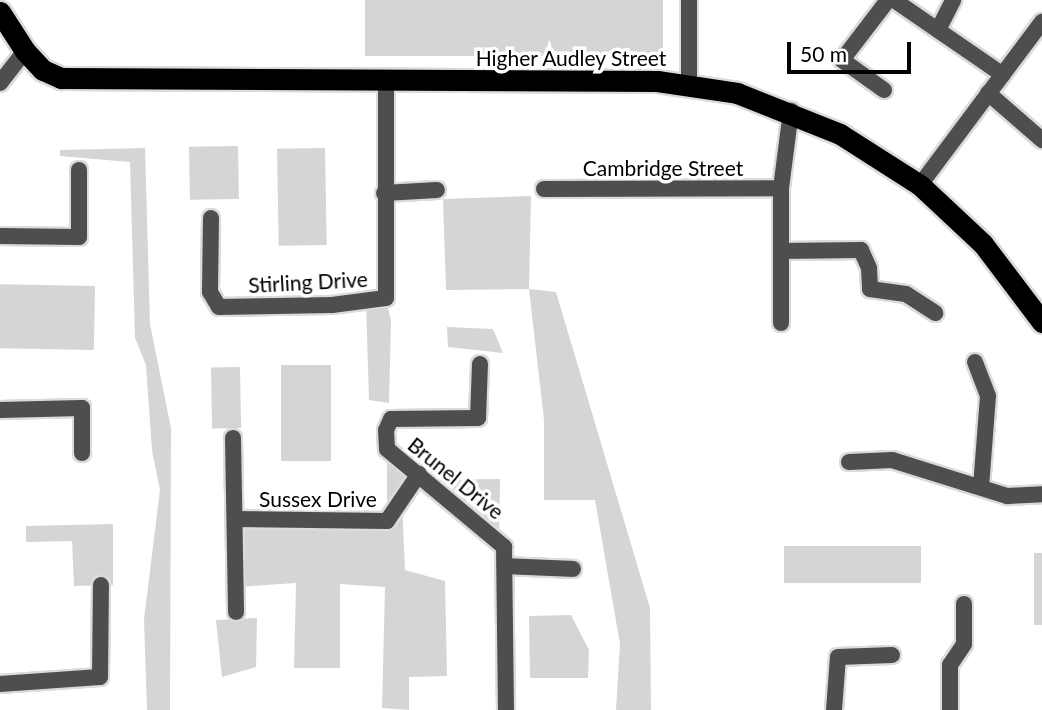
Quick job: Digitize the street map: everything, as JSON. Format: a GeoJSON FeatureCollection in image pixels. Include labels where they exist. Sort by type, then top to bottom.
{"type":"FeatureCollection","features":[{"type":"Feature","properties":{"kind":"highway","name":"Higher Audley Street"},"geometry":{"type":"LineString","coordinates":[[0,12],[25,51],[43,70],[61,78],[689,84],[791,111],[861,145],[920,185],[983,244],[1042,322]]}},
{"type":"Feature","properties":{"kind":"street"},"geometry":{"type":"LineString","coordinates":[[689,0],[689,84]]}},
{"type":"Feature","properties":{"kind":"street"},"geometry":{"type":"LineString","coordinates":[[884,90],[842,60],[888,0]]}},
{"type":"Feature","properties":{"kind":"street"},"geometry":{"type":"LineString","coordinates":[[894,0],[1003,75]]}},
{"type":"Feature","properties":{"kind":"street"},"geometry":{"type":"LineString","coordinates":[[938,30],[953,0]]}},
{"type":"Feature","properties":{"kind":"street"},"geometry":{"type":"LineString","coordinates":[[920,185],[1042,22]]}},
{"type":"Feature","properties":{"kind":"street"},"geometry":{"type":"LineString","coordinates":[[0,83],[25,51]]}},
{"type":"Feature","properties":{"kind":"street","name":"Stirling Drive"},"geometry":{"type":"LineString","coordinates":[[211,218],[209,292],[219,307],[366,303],[386,298],[386,82]]}},
{"type":"Feature","properties":{"kind":"street"},"geometry":{"type":"LineString","coordinates":[[988,93],[1042,140]]}},
{"type":"Feature","properties":{"kind":"street"},"geometry":{"type":"LineString","coordinates":[[781,323],[781,188],[791,111]]}},
{"type":"Feature","properties":{"kind":"street"},"geometry":{"type":"LineString","coordinates":[[0,236],[79,237],[79,170]]}},
{"type":"Feature","properties":{"kind":"street","name":"Cambridge Street"},"geometry":{"type":"LineString","coordinates":[[544,189],[781,188]]}},
{"type":"Feature","properties":{"kind":"street"},"geometry":{"type":"LineString","coordinates":[[384,193],[437,190]]}},
{"type":"Feature","properties":{"kind":"street"},"geometry":{"type":"LineString","coordinates":[[782,251],[861,250],[869,268],[870,289],[906,294],[934,313]]}},
{"type":"Feature","properties":{"kind":"street"},"geometry":{"type":"LineString","coordinates":[[975,362],[988,396],[981,487]]}},
{"type":"Feature","properties":{"kind":"street","name":"Brunel Drive"},"geometry":{"type":"LineString","coordinates":[[480,364],[478,418],[391,419],[387,449],[499,540],[505,566],[506,710]]}},
{"type":"Feature","properties":{"kind":"street"},"geometry":{"type":"LineString","coordinates":[[0,410],[82,408],[82,453]]}},
{"type":"Feature","properties":{"kind":"street","name":"Sussex Drive"},"geometry":{"type":"LineString","coordinates":[[233,438],[236,612]]}},
{"type":"Feature","properties":{"kind":"street"},"geometry":{"type":"LineString","coordinates":[[849,462],[892,460],[1007,496],[1042,494]]}},
{"type":"Feature","properties":{"kind":"street","name":"Sussex Drive"},"geometry":{"type":"LineString","coordinates":[[235,519],[387,521],[419,474]]}},
{"type":"Feature","properties":{"kind":"street"},"geometry":{"type":"LineString","coordinates":[[505,566],[573,569]]}},
{"type":"Feature","properties":{"kind":"street"},"geometry":{"type":"LineString","coordinates":[[0,684],[100,677],[101,585]]}},
{"type":"Feature","properties":{"kind":"street"},"geometry":{"type":"LineString","coordinates":[[950,710],[950,665],[964,644],[964,604]]}},
{"type":"Feature","properties":{"kind":"street"},"geometry":{"type":"LineString","coordinates":[[834,710],[838,657],[892,655]]}},
{"type":"Feature","properties":{"kind":"shaded area"},"geometry":{"type":"Polygon","coordinates":[[[365,0],[663,0],[663,56],[365,56],[365,0]]]}},
{"type":"Feature","properties":{"kind":"shaded area"},"geometry":{"type":"Polygon","coordinates":[[[238,146],[239,199],[190,200],[189,147],[238,146]]]}},
{"type":"Feature","properties":{"kind":"shaded area"},"geometry":{"type":"Polygon","coordinates":[[[145,148],[150,324],[171,428],[170,710],[147,710],[144,619],[160,490],[152,451],[146,365],[135,338],[130,162],[60,156],[60,150],[145,148]]]}},
{"type":"Feature","properties":{"kind":"shaded area"},"geometry":{"type":"Polygon","coordinates":[[[325,148],[327,245],[279,246],[277,149],[325,148]]]}},
{"type":"Feature","properties":{"kind":"shaded area"},"geometry":{"type":"Polygon","coordinates":[[[531,196],[529,289],[446,290],[443,199],[531,196]]]}},
{"type":"Feature","properties":{"kind":"shaded area"},"geometry":{"type":"Polygon","coordinates":[[[0,284],[95,286],[94,350],[0,348],[0,284]]]}},
{"type":"Feature","properties":{"kind":"shaded area"},"geometry":{"type":"Polygon","coordinates":[[[529,289],[556,292],[650,608],[651,710],[616,710],[620,644],[595,500],[544,500],[544,420],[529,289]]]}},
{"type":"Feature","properties":{"kind":"shaded area"},"geometry":{"type":"Polygon","coordinates":[[[386,298],[391,321],[389,403],[369,400],[366,303],[386,298]]]}},
{"type":"Feature","properties":{"kind":"shaded area"},"geometry":{"type":"Polygon","coordinates":[[[447,327],[493,329],[503,353],[448,347],[447,327]]]}},
{"type":"Feature","properties":{"kind":"shaded area"},"geometry":{"type":"Polygon","coordinates":[[[281,365],[331,365],[331,461],[281,461],[281,365]]]}},
{"type":"Feature","properties":{"kind":"shaded area"},"geometry":{"type":"Polygon","coordinates":[[[240,367],[241,428],[212,428],[211,368],[240,367]]]}},
{"type":"Feature","properties":{"kind":"shaded area"},"geometry":{"type":"Polygon","coordinates":[[[387,449],[419,474],[402,501],[405,570],[445,581],[447,676],[409,677],[409,710],[382,708],[385,587],[340,584],[340,668],[294,668],[296,583],[236,587],[235,519],[387,520],[387,449]]]}},
{"type":"Feature","properties":{"kind":"shaded area"},"geometry":{"type":"Polygon","coordinates":[[[500,479],[499,540],[427,480],[500,479]]]}},
{"type":"Feature","properties":{"kind":"shaded area"},"geometry":{"type":"Polygon","coordinates":[[[113,524],[113,585],[74,586],[72,541],[26,542],[26,526],[113,524]]]}},
{"type":"Feature","properties":{"kind":"shaded area"},"geometry":{"type":"Polygon","coordinates":[[[784,546],[921,546],[921,583],[784,583],[784,546]]]}},
{"type":"Feature","properties":{"kind":"shaded area"},"geometry":{"type":"Polygon","coordinates":[[[1034,553],[1042,553],[1042,625],[1034,625],[1034,553]]]}},
{"type":"Feature","properties":{"kind":"shaded area"},"geometry":{"type":"Polygon","coordinates":[[[571,615],[589,650],[588,678],[530,678],[529,616],[571,615]]]}},
{"type":"Feature","properties":{"kind":"shaded area"},"geometry":{"type":"Polygon","coordinates":[[[257,618],[256,667],[222,677],[216,620],[257,618]]]}}]}
